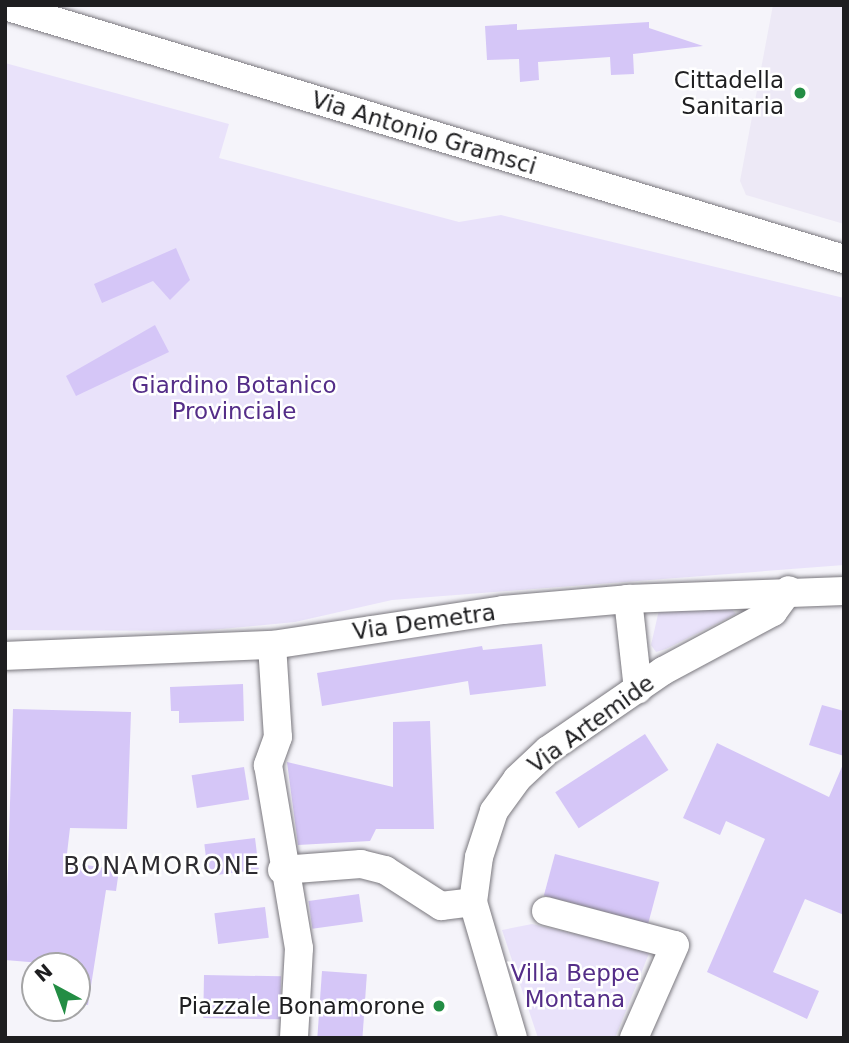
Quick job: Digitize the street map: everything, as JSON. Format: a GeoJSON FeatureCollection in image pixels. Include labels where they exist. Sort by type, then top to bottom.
{"type":"FeatureCollection","features":[{"type":"Feature","properties":{"kind":"street","name":"Via Antonio Gramsci"},"geometry":{"type":"LineString","coordinates":[[5,6],[844,259]]}},
{"type":"Feature","properties":{"kind":"street","name":"Via Demetra"},"geometry":{"type":"LineString","coordinates":[[5,656],[272,645],[503,610],[628,599],[789,590],[844,591]]}},
{"type":"Feature","properties":{"kind":"street","name":"Via Artemide"},"geometry":{"type":"LineString","coordinates":[[513,1038],[473,902],[485,834],[505,794],[540,757],[638,689],[773,612],[789,590]]}},
{"type":"Feature","properties":{"kind":"street"},"geometry":{"type":"LineString","coordinates":[[628,599],[638,689]]}},
{"type":"Feature","properties":{"kind":"street"},"geometry":{"type":"LineString","coordinates":[[272,645],[278,737],[268,765],[282,870],[299,948],[294,1038]]}},
{"type":"Feature","properties":{"kind":"street"},"geometry":{"type":"LineString","coordinates":[[282,870],[361,864],[385,870],[441,906],[473,902]]}},
{"type":"Feature","properties":{"kind":"street"},"geometry":{"type":"LineString","coordinates":[[546,911],[676,945],[634,1038]]}},
{"type":"Feature","properties":{"kind":"shaded area","name":"Cittadella Sanitaria"},"geometry":{"type":"Polygon","coordinates":[[[773,5],[844,5],[844,224],[746,195],[740,181],[773,5]]]}},
{"type":"Feature","properties":{"kind":"green space","name":"Giardino Botanico Provinciale"},"geometry":{"type":"Polygon","coordinates":[[[5,63],[229,124],[219,158],[459,222],[501,215],[844,298],[844,565],[392,600],[295,622],[200,631],[5,630],[5,63]]]}},
{"type":"Feature","properties":{"kind":"green space"},"geometry":{"type":"Polygon","coordinates":[[[730,607],[736,614],[666,649],[656,652],[651,645],[659,610],[730,607]]]}},
{"type":"Feature","properties":{"kind":"green space","name":"Villa Beppe Montana"},"geometry":{"type":"Polygon","coordinates":[[[532,924],[650,951],[615,1038],[538,1038],[502,930],[532,924]]]}},
{"type":"Feature","properties":{"kind":"building"},"geometry":{"type":"Polygon","coordinates":[[[649,22],[649,28],[703,46],[633,54],[634,74],[611,75],[610,57],[538,62],[539,80],[520,82],[519,59],[487,60],[485,26],[517,24],[517,30],[649,22]]]}},
{"type":"Feature","properties":{"kind":"building"},"geometry":{"type":"Polygon","coordinates":[[[176,248],[190,280],[170,300],[153,281],[102,303],[94,284],[176,248]]]}},
{"type":"Feature","properties":{"kind":"building"},"geometry":{"type":"Polygon","coordinates":[[[155,325],[169,352],[76,396],[66,376],[155,325]]]}},
{"type":"Feature","properties":{"kind":"building"},"geometry":{"type":"Polygon","coordinates":[[[542,644],[546,686],[470,695],[468,681],[322,706],[317,673],[482,646],[483,650],[542,644]]]}},
{"type":"Feature","properties":{"kind":"building"},"geometry":{"type":"Polygon","coordinates":[[[243,684],[244,721],[179,723],[179,711],[171,711],[170,687],[243,684]]]}},
{"type":"Feature","properties":{"kind":"building"},"geometry":{"type":"Polygon","coordinates":[[[822,705],[844,711],[844,756],[809,745],[822,705]]]}},
{"type":"Feature","properties":{"kind":"building"},"geometry":{"type":"Polygon","coordinates":[[[13,709],[131,712],[127,829],[70,828],[66,862],[119,870],[116,891],[106,890],[91,986],[91,952],[21,952],[21,961],[5,960],[13,709]]]}},
{"type":"Feature","properties":{"kind":"building"},"geometry":{"type":"Polygon","coordinates":[[[430,721],[434,829],[376,829],[370,841],[298,845],[287,762],[393,787],[393,722],[430,721]]]}},
{"type":"Feature","properties":{"kind":"building"},"geometry":{"type":"Polygon","coordinates":[[[645,734],[668,770],[579,828],[555,792],[645,734]]]}},
{"type":"Feature","properties":{"kind":"building"},"geometry":{"type":"Polygon","coordinates":[[[717,743],[829,797],[844,762],[844,915],[805,899],[773,972],[819,991],[807,1019],[707,972],[765,839],[726,821],[720,835],[683,818],[717,743]]]}},
{"type":"Feature","properties":{"kind":"building"},"geometry":{"type":"Polygon","coordinates":[[[244,767],[249,800],[197,808],[192,775],[244,767]]]}},
{"type":"Feature","properties":{"kind":"building"},"geometry":{"type":"Polygon","coordinates":[[[255,838],[259,870],[208,876],[204,844],[255,838]]]}},
{"type":"Feature","properties":{"kind":"building"},"geometry":{"type":"Polygon","coordinates":[[[555,854],[659,882],[648,923],[544,896],[555,854]]]}},
{"type":"Feature","properties":{"kind":"building"},"geometry":{"type":"Polygon","coordinates":[[[359,894],[363,922],[312,929],[308,901],[359,894]]]}},
{"type":"Feature","properties":{"kind":"building"},"geometry":{"type":"Polygon","coordinates":[[[265,907],[269,938],[218,944],[214,913],[265,907]]]}},
{"type":"Feature","properties":{"kind":"building"},"geometry":{"type":"Polygon","coordinates":[[[322,971],[367,974],[362,1038],[317,1038],[322,971]]]}},
{"type":"Feature","properties":{"kind":"building"},"geometry":{"type":"Polygon","coordinates":[[[204,975],[281,976],[280,1019],[203,1018],[204,975]]]}},
{"type":"Feature","properties":{"kind":"place","name":"Cittadella Sanitaria"},"geometry":{"type":"Point","coordinates":[800,93]}},
{"type":"Feature","properties":{"kind":"place","name":"Piazzale Bonamorone"},"geometry":{"type":"Point","coordinates":[439,1006]}},
{"type":"Feature","properties":{"kind":"district","name":"BONAMORONE"},"geometry":{"type":"Point","coordinates":[162,867]}}]}
